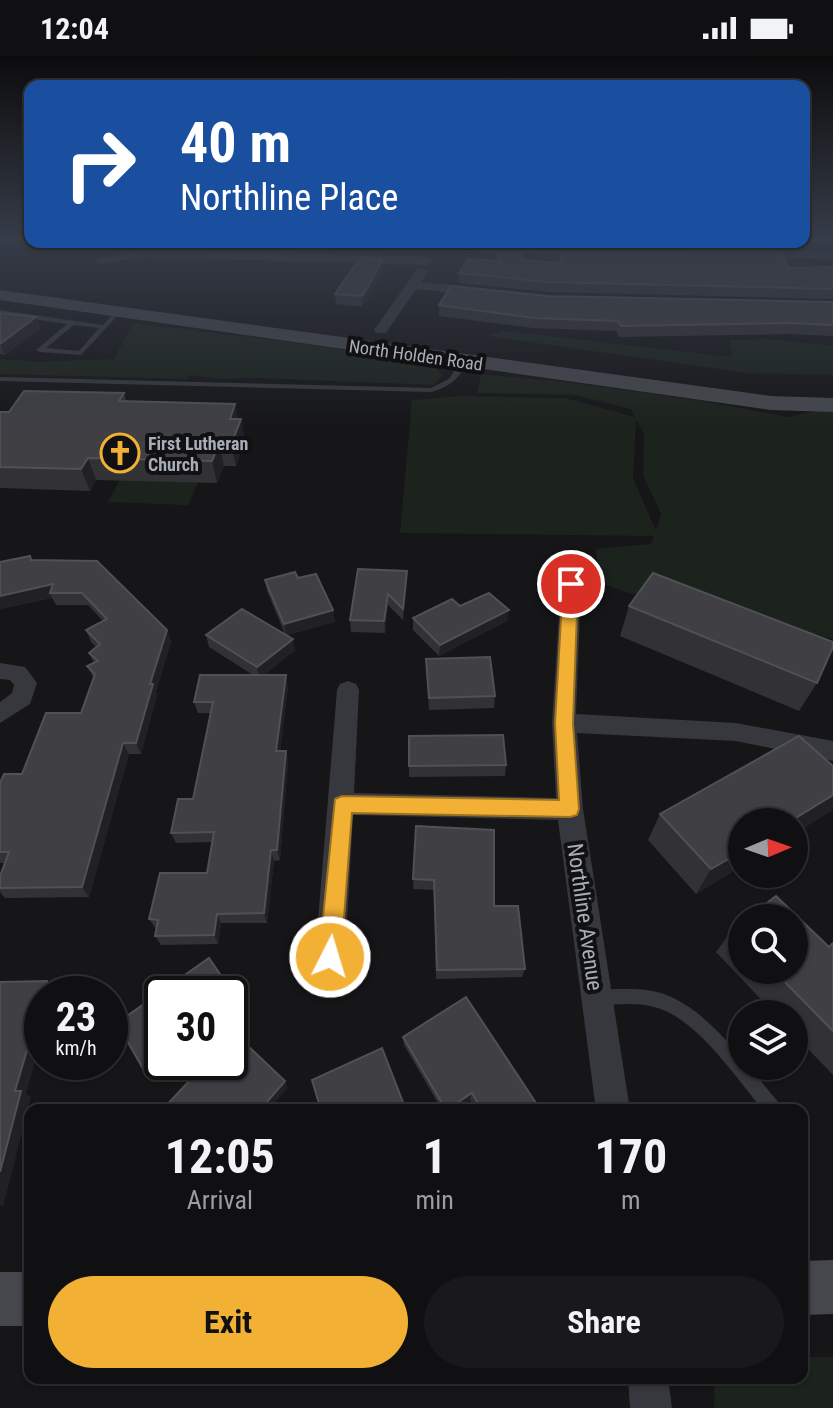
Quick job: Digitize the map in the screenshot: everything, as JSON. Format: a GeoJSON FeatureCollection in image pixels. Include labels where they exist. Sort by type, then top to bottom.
{"type":"FeatureCollection","features":[{"type":"Feature","properties":{"kind":"main road","name":"North Holden Road"},"geometry":{"type":"LineString","coordinates":[[33,302],[111,319],[771,403],[833,405]]}},
{"type":"Feature","properties":{"kind":"main road","name":"North Holden Road"},"geometry":{"type":"LineString","coordinates":[[173,302],[648,365]]}},
{"type":"Feature","properties":{"kind":"main road"},"geometry":{"type":"LineString","coordinates":[[808,1288],[833,1287]]}},
{"type":"Feature","properties":{"kind":"main road"},"geometry":{"type":"LineString","coordinates":[[0,1299],[24,1299]]}},
{"type":"Feature","properties":{"kind":"street"},"geometry":{"type":"LineString","coordinates":[[381,330],[401,302]]}},
{"type":"Feature","properties":{"kind":"street","name":"Northline Avenue"},"geometry":{"type":"LineString","coordinates":[[571,584],[564,723],[570,809],[612,1104]]}},
{"type":"Feature","properties":{"kind":"street"},"geometry":{"type":"LineString","coordinates":[[0,671],[17,673],[26,683],[22,698],[0,714]]}},
{"type":"Feature","properties":{"kind":"street"},"geometry":{"type":"LineString","coordinates":[[330,957],[348,690]]}},
{"type":"Feature","properties":{"kind":"street"},"geometry":{"type":"LineString","coordinates":[[564,723],[736,732],[833,751]]}},
{"type":"Feature","properties":{"kind":"street"},"geometry":{"type":"LineString","coordinates":[[342,804],[570,809]]}},
{"type":"Feature","properties":{"kind":"street"},"geometry":{"type":"LineString","coordinates":[[649,1384],[651,1408]]}},
{"type":"Feature","properties":{"kind":"lane"},"geometry":{"type":"LineString","coordinates":[[0,312],[73,323],[111,319]]}},
{"type":"Feature","properties":{"kind":"lane"},"geometry":{"type":"LineString","coordinates":[[73,323],[40,350],[81,353],[111,319]]}},
{"type":"Feature","properties":{"kind":"lane"},"geometry":{"type":"LineString","coordinates":[[0,379],[431,390],[445,387],[464,362]]}},
{"type":"Feature","properties":{"kind":"lane"},"geometry":{"type":"LineString","coordinates":[[597,997],[662,1000],[680,1010],[698,1023],[769,1104]]}},
{"type":"Feature","properties":{"kind":"shaded area"},"geometry":{"type":"Polygon","coordinates":[[[133,323],[399,359],[434,366],[443,376],[433,385],[216,379],[189,375],[187,379],[0,374],[0,359],[39,362],[114,359],[133,323]]]}},
{"type":"Feature","properties":{"kind":"shaded area"},"geometry":{"type":"Polygon","coordinates":[[[503,331],[732,357],[729,340],[768,339],[833,346],[833,375],[748,373],[487,336],[503,331]]]}},
{"type":"Feature","properties":{"kind":"shaded area"},"geometry":{"type":"Polygon","coordinates":[[[481,374],[567,382],[788,417],[815,411],[833,412],[833,639],[765,622],[709,603],[633,594],[599,583],[596,549],[651,544],[654,536],[400,533],[412,400],[463,396],[565,398],[635,417],[631,409],[575,395],[477,393],[481,374]],[[636,420],[633,478],[656,531],[661,514],[643,475],[644,434],[636,420]]]}},
{"type":"Feature","properties":{"kind":"shaded area"},"geometry":{"type":"Polygon","coordinates":[[[120,480],[198,482],[188,505],[108,502],[120,480]]]}},
{"type":"Feature","properties":{"kind":"shaded area"},"geometry":{"type":"Polygon","coordinates":[[[808,1357],[833,1357],[833,1408],[714,1408],[715,1384],[808,1384],[808,1357]]]}},
{"type":"Feature","properties":{"kind":"building"},"geometry":{"type":"Polygon","coordinates":[[[441,302],[833,302],[833,325],[621,326],[618,321],[534,318],[439,305],[441,302]]]}},
{"type":"Feature","properties":{"kind":"building"},"geometry":{"type":"Polygon","coordinates":[[[0,313],[36,317],[0,344],[0,313]]]}},
{"type":"Feature","properties":{"kind":"building","name":"First Lutheran Church"},"geometry":{"type":"Polygon","coordinates":[[[24,391],[124,393],[119,401],[235,404],[230,419],[241,419],[231,445],[219,444],[212,461],[88,458],[81,469],[0,467],[0,412],[9,412],[24,391]]]}},
{"type":"Feature","properties":{"kind":"building"},"geometry":{"type":"Polygon","coordinates":[[[30,556],[31,560],[97,561],[167,630],[136,743],[123,743],[82,887],[0,888],[0,876],[9,852],[0,852],[0,783],[4,774],[22,774],[46,713],[81,713],[95,674],[87,666],[98,661],[89,653],[100,644],[86,630],[107,619],[82,593],[50,593],[53,584],[0,596],[0,562],[30,556]]]}},
{"type":"Feature","properties":{"kind":"building"},"geometry":{"type":"Polygon","coordinates":[[[358,569],[407,571],[403,609],[388,594],[384,621],[350,620],[358,569]]]}},
{"type":"Feature","properties":{"kind":"building"},"geometry":{"type":"Polygon","coordinates":[[[295,572],[298,578],[316,574],[333,610],[284,624],[265,580],[295,572]]]}},
{"type":"Feature","properties":{"kind":"building"},"geometry":{"type":"Polygon","coordinates":[[[653,573],[833,642],[817,683],[629,606],[653,573]]]}},
{"type":"Feature","properties":{"kind":"building"},"geometry":{"type":"Polygon","coordinates":[[[489,593],[509,610],[440,645],[413,618],[452,599],[460,606],[489,593]]]}},
{"type":"Feature","properties":{"kind":"building"},"geometry":{"type":"Polygon","coordinates":[[[242,609],[293,639],[257,667],[206,635],[242,609]]]}},
{"type":"Feature","properties":{"kind":"building"},"geometry":{"type":"Polygon","coordinates":[[[490,657],[495,696],[429,698],[426,659],[490,657]]]}},
{"type":"Feature","properties":{"kind":"building"},"geometry":{"type":"Polygon","coordinates":[[[200,675],[286,675],[276,751],[286,751],[277,850],[271,850],[264,913],[217,914],[214,935],[155,936],[158,920],[149,919],[160,873],[207,873],[214,832],[171,833],[178,799],[193,799],[213,702],[194,702],[200,675]]]}},
{"type":"Feature","properties":{"kind":"building"},"geometry":{"type":"Polygon","coordinates":[[[503,735],[506,765],[409,766],[409,736],[503,735]]]}},
{"type":"Feature","properties":{"kind":"building"},"geometry":{"type":"Polygon","coordinates":[[[799,736],[833,766],[833,795],[808,810],[728,808],[728,859],[711,869],[660,814],[799,736]]]}},
{"type":"Feature","properties":{"kind":"building"},"geometry":{"type":"Polygon","coordinates":[[[416,826],[494,830],[494,906],[518,906],[525,969],[437,970],[434,880],[413,879],[416,826]]]}},
{"type":"Feature","properties":{"kind":"building"},"geometry":{"type":"Polygon","coordinates":[[[776,896],[784,904],[765,904],[776,896]]]}},
{"type":"Feature","properties":{"kind":"building"},"geometry":{"type":"Polygon","coordinates":[[[808,927],[829,947],[833,943],[833,1031],[808,1006],[808,1000],[803,1000],[787,984],[808,984],[808,927]]]}},
{"type":"Feature","properties":{"kind":"building"},"geometry":{"type":"Polygon","coordinates":[[[209,958],[221,976],[184,976],[209,958]]]}},
{"type":"Feature","properties":{"kind":"building"},"geometry":{"type":"Polygon","coordinates":[[[24,981],[24,1060],[15,1091],[21,1091],[0,1172],[0,982],[24,981]]]}},
{"type":"Feature","properties":{"kind":"building"},"geometry":{"type":"Polygon","coordinates":[[[466,997],[537,1104],[478,1104],[472,1093],[455,1104],[442,1104],[403,1037],[466,997]]]}},
{"type":"Feature","properties":{"kind":"building"},"geometry":{"type":"Polygon","coordinates":[[[144,1004],[144,1070],[128,1042],[128,1015],[144,1004]]]}},
{"type":"Feature","properties":{"kind":"building"},"geometry":{"type":"Polygon","coordinates":[[[248,1046],[285,1081],[265,1104],[168,1104],[190,1080],[248,1080],[248,1046]]]}},
{"type":"Feature","properties":{"kind":"building"},"geometry":{"type":"Polygon","coordinates":[[[382,1048],[404,1104],[319,1104],[312,1080],[382,1048]]]}},
{"type":"Feature","properties":{"kind":"place","name":"First Lutheran Church"},"geometry":{"type":"Point","coordinates":[120,453]}},
{"type":"Feature","properties":{"kind":"route"},"geometry":{"type":"LineString","coordinates":[[330,957],[342,804],[570,809],[564,723],[565,652],[571,584]]}}]}
